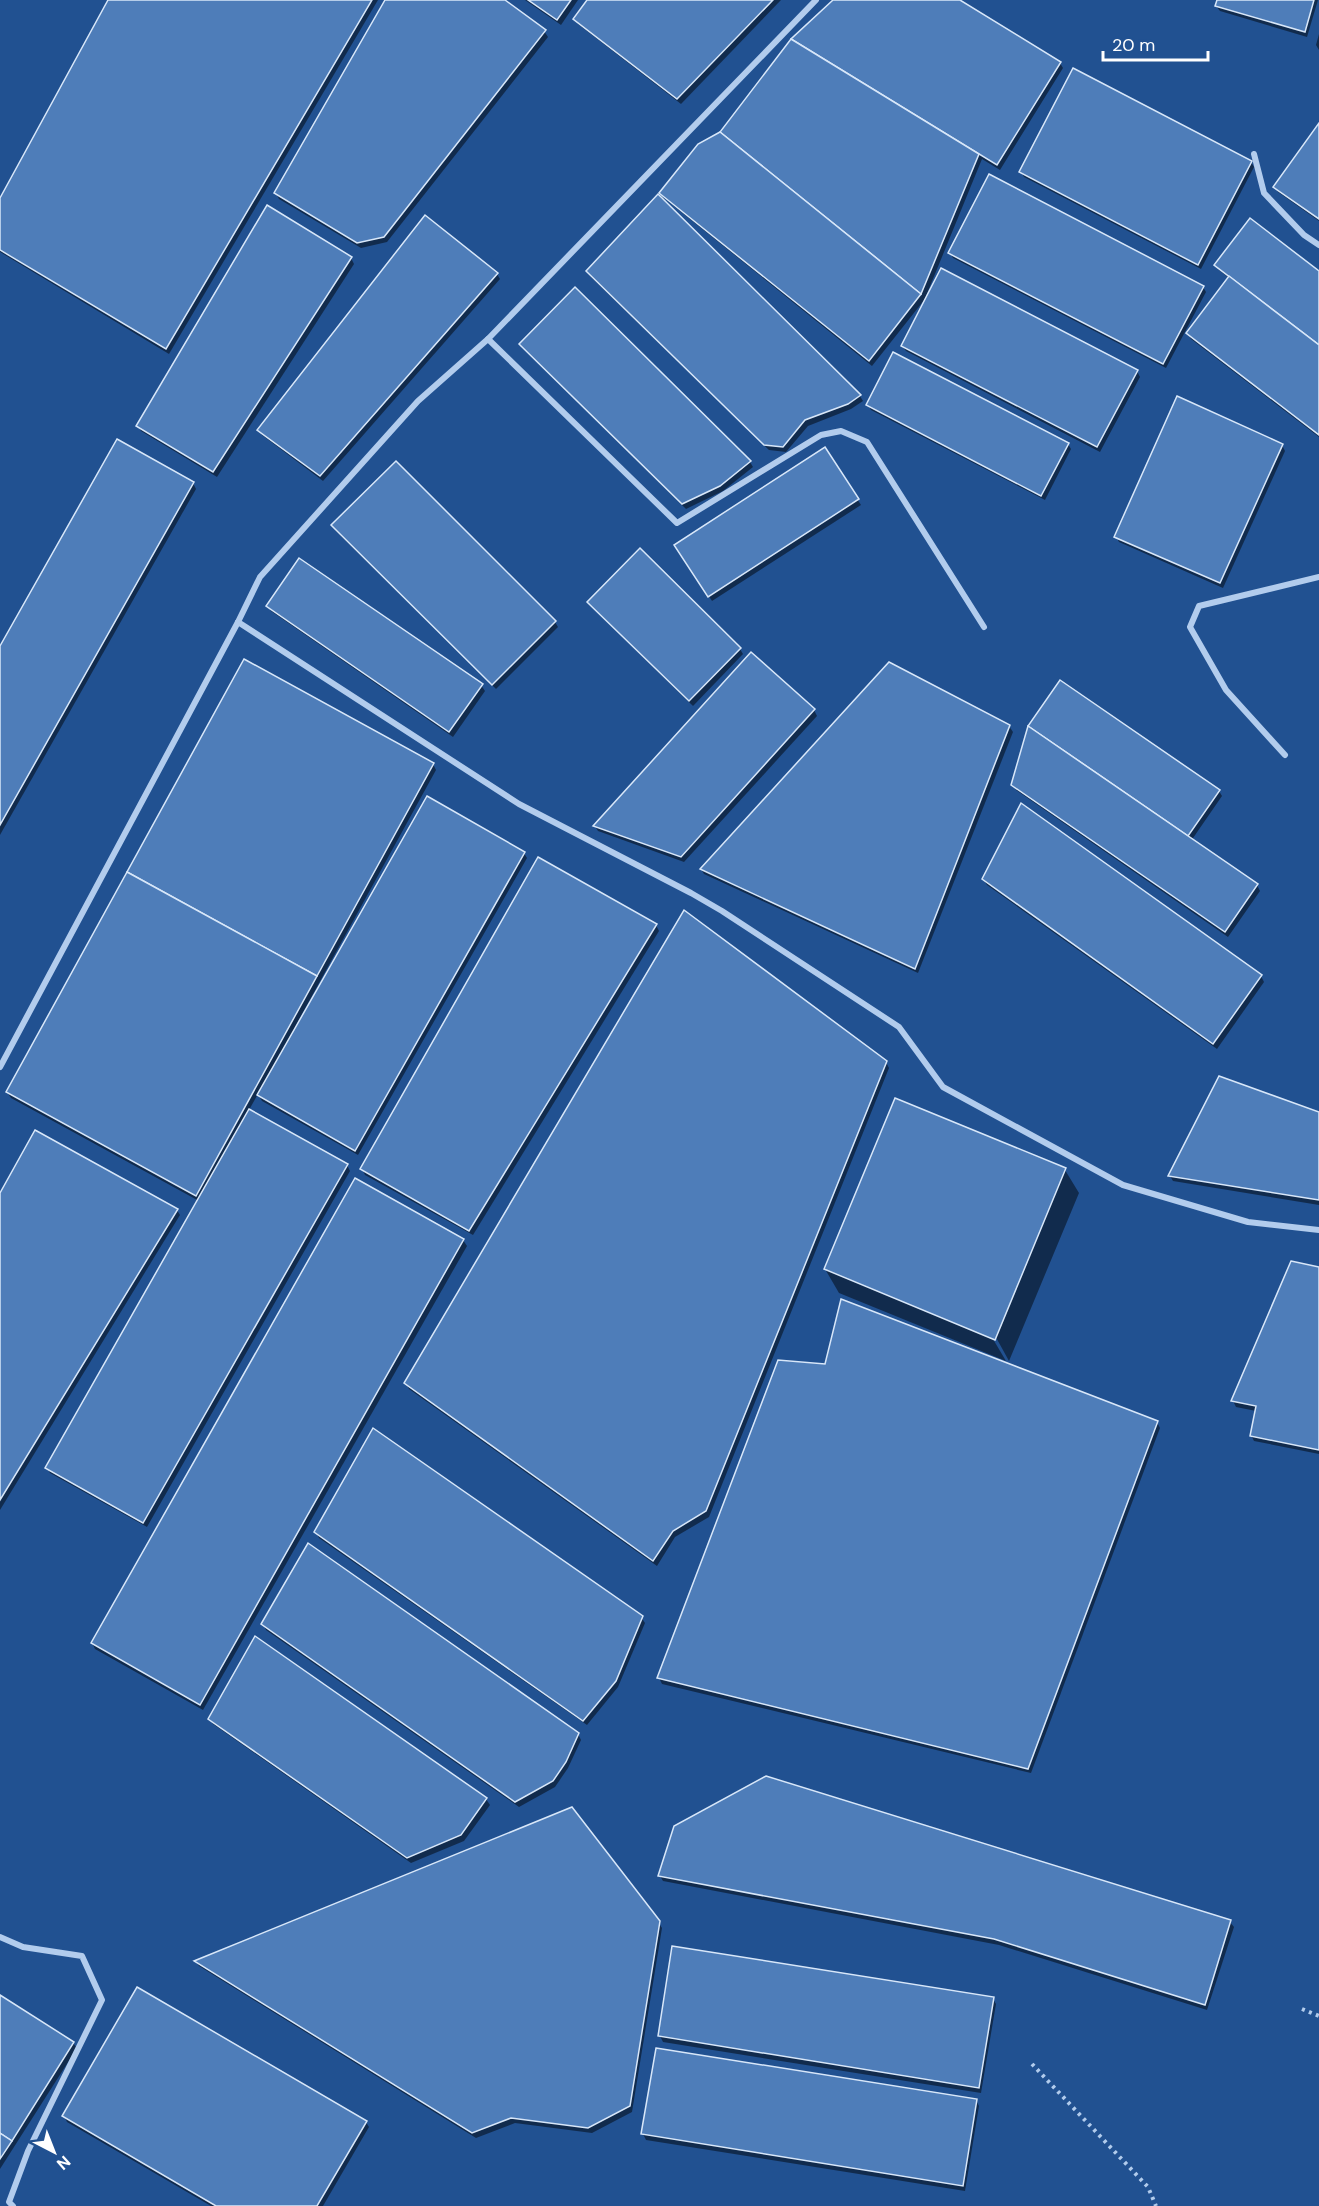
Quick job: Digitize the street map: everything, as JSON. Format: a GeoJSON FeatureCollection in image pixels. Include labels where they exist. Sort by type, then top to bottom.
{"type":"FeatureCollection","features":[{"type":"Feature","properties":{"kind":"street"},"geometry":{"type":"LineString","coordinates":[[0,1067],[260,577],[418,401],[488,339],[816,0]]}},
{"type":"Feature","properties":{"kind":"street"},"geometry":{"type":"LineString","coordinates":[[1254,154],[1264,193],[1304,235],[1319,245]]}},
{"type":"Feature","properties":{"kind":"street"},"geometry":{"type":"LineString","coordinates":[[488,339],[677,523],[820,435],[842,431],[867,442],[984,627]]}},
{"type":"Feature","properties":{"kind":"street"},"geometry":{"type":"LineString","coordinates":[[1284,755],[1226,690],[1190,627],[1199,606],[1319,577]]}},
{"type":"Feature","properties":{"kind":"street"},"geometry":{"type":"LineString","coordinates":[[238,622],[519,804],[722,911],[899,1027],[943,1087],[1123,1185],[1248,1222],[1319,1230]]}},
{"type":"Feature","properties":{"kind":"street"},"geometry":{"type":"LineString","coordinates":[[0,1936],[23,1947],[82,1956],[102,2000],[28,2151],[8,2205]]}},
{"type":"Feature","properties":{"kind":"path"},"geometry":{"type":"LineString","coordinates":[[1302,2009],[1319,2016]]}},
{"type":"Feature","properties":{"kind":"path"},"geometry":{"type":"LineString","coordinates":[[1032,2064],[1148,2187],[1156,2206]]}},
{"type":"Feature","properties":{"kind":"building"},"geometry":{"type":"Polygon","coordinates":[[[108,0],[372,0],[166,349],[0,250],[0,198],[108,0]]]}},
{"type":"Feature","properties":{"kind":"building"},"geometry":{"type":"Polygon","coordinates":[[[385,0],[505,0],[546,30],[384,237],[357,243],[274,193],[385,0]]]}},
{"type":"Feature","properties":{"kind":"building"},"geometry":{"type":"Polygon","coordinates":[[[528,0],[571,0],[557,20],[528,0]]]}},
{"type":"Feature","properties":{"kind":"building"},"geometry":{"type":"Polygon","coordinates":[[[587,0],[773,0],[677,99],[573,19],[587,0]]]}},
{"type":"Feature","properties":{"kind":"building"},"geometry":{"type":"Polygon","coordinates":[[[833,0],[960,0],[1061,62],[997,165],[791,39],[833,0]]]}},
{"type":"Feature","properties":{"kind":"building"},"geometry":{"type":"Polygon","coordinates":[[[1217,0],[1314,0],[1305,32],[1215,6],[1217,0]]]}},
{"type":"Feature","properties":{"kind":"building"},"geometry":{"type":"Polygon","coordinates":[[[791,39],[979,154],[921,294],[720,132],[791,39]]]}},
{"type":"Feature","properties":{"kind":"building"},"geometry":{"type":"Polygon","coordinates":[[[1073,68],[1252,161],[1198,265],[1019,172],[1073,68]]]}},
{"type":"Feature","properties":{"kind":"building"},"geometry":{"type":"Polygon","coordinates":[[[1319,123],[1319,219],[1273,187],[1319,123]]]}},
{"type":"Feature","properties":{"kind":"building"},"geometry":{"type":"Polygon","coordinates":[[[720,132],[921,294],[869,361],[659,193],[698,144],[720,132]]]}},
{"type":"Feature","properties":{"kind":"building"},"geometry":{"type":"Polygon","coordinates":[[[989,174],[1204,286],[1163,364],[948,253],[989,174]]]}},
{"type":"Feature","properties":{"kind":"building"},"geometry":{"type":"Polygon","coordinates":[[[658,194],[861,395],[848,404],[805,420],[783,447],[764,445],[586,271],[658,194]]]}},
{"type":"Feature","properties":{"kind":"building"},"geometry":{"type":"Polygon","coordinates":[[[267,205],[352,257],[213,472],[136,426],[267,205]]]}},
{"type":"Feature","properties":{"kind":"building"},"geometry":{"type":"Polygon","coordinates":[[[425,215],[498,273],[320,476],[257,430],[425,215]]]}},
{"type":"Feature","properties":{"kind":"building"},"geometry":{"type":"Polygon","coordinates":[[[1250,218],[1319,271],[1319,345],[1214,265],[1250,218]]]}},
{"type":"Feature","properties":{"kind":"building"},"geometry":{"type":"Polygon","coordinates":[[[941,268],[1138,370],[1097,447],[901,346],[941,268]]]}},
{"type":"Feature","properties":{"kind":"building"},"geometry":{"type":"Polygon","coordinates":[[[1229,276],[1319,345],[1319,435],[1186,333],[1229,276]]]}},
{"type":"Feature","properties":{"kind":"building"},"geometry":{"type":"Polygon","coordinates":[[[575,287],[751,461],[720,486],[682,504],[519,344],[575,287]]]}},
{"type":"Feature","properties":{"kind":"building"},"geometry":{"type":"Polygon","coordinates":[[[893,352],[1069,443],[1041,496],[866,405],[893,352]]]}},
{"type":"Feature","properties":{"kind":"building"},"geometry":{"type":"Polygon","coordinates":[[[1177,396],[1283,444],[1220,583],[1114,537],[1177,396]]]}},
{"type":"Feature","properties":{"kind":"building"},"geometry":{"type":"Polygon","coordinates":[[[117,439],[194,482],[0,825],[0,646],[117,439]]]}},
{"type":"Feature","properties":{"kind":"building"},"geometry":{"type":"Polygon","coordinates":[[[825,447],[859,499],[708,597],[674,545],[825,447]]]}},
{"type":"Feature","properties":{"kind":"building"},"geometry":{"type":"Polygon","coordinates":[[[396,461],[556,621],[492,685],[331,525],[396,461]]]}},
{"type":"Feature","properties":{"kind":"building"},"geometry":{"type":"Polygon","coordinates":[[[640,548],[741,648],[689,701],[587,602],[640,548]]]}},
{"type":"Feature","properties":{"kind":"building"},"geometry":{"type":"Polygon","coordinates":[[[299,558],[483,684],[449,732],[266,606],[299,558]]]}},
{"type":"Feature","properties":{"kind":"building"},"geometry":{"type":"Polygon","coordinates":[[[751,652],[815,709],[681,857],[593,826],[751,652]]]}},
{"type":"Feature","properties":{"kind":"building"},"geometry":{"type":"Polygon","coordinates":[[[244,659],[434,763],[317,976],[127,872],[244,659]]]}},
{"type":"Feature","properties":{"kind":"building"},"geometry":{"type":"Polygon","coordinates":[[[889,662],[1010,725],[915,969],[700,869],[889,662]]]}},
{"type":"Feature","properties":{"kind":"building"},"geometry":{"type":"Polygon","coordinates":[[[1060,680],[1220,790],[1188,836],[1028,726],[1060,680]]]}},
{"type":"Feature","properties":{"kind":"building"},"geometry":{"type":"Polygon","coordinates":[[[1028,726],[1258,884],[1225,932],[1011,785],[1028,726]]]}},
{"type":"Feature","properties":{"kind":"building"},"geometry":{"type":"Polygon","coordinates":[[[427,796],[525,852],[355,1151],[257,1095],[427,796]]]}},
{"type":"Feature","properties":{"kind":"building"},"geometry":{"type":"Polygon","coordinates":[[[1021,803],[1262,975],[1213,1044],[982,879],[1021,803]]]}},
{"type":"Feature","properties":{"kind":"building"},"geometry":{"type":"Polygon","coordinates":[[[538,857],[657,924],[469,1231],[360,1169],[538,857]]]}},
{"type":"Feature","properties":{"kind":"building"},"geometry":{"type":"Polygon","coordinates":[[[127,872],[317,976],[196,1196],[6,1092],[127,872]]]}},
{"type":"Feature","properties":{"kind":"building"},"geometry":{"type":"Polygon","coordinates":[[[684,910],[887,1061],[706,1511],[673,1531],[653,1561],[404,1383],[684,910]]]}},
{"type":"Feature","properties":{"kind":"building"},"geometry":{"type":"Polygon","coordinates":[[[1219,1076],[1319,1112],[1319,1200],[1168,1176],[1219,1076]]]}},
{"type":"Feature","properties":{"kind":"building"},"geometry":{"type":"Polygon","coordinates":[[[895,1098],[1066,1168],[995,1340],[824,1269],[895,1098]]]}},
{"type":"Feature","properties":{"kind":"building"},"geometry":{"type":"Polygon","coordinates":[[[249,1109],[348,1164],[143,1523],[45,1468],[249,1109]]]}},
{"type":"Feature","properties":{"kind":"building"},"geometry":{"type":"Polygon","coordinates":[[[35,1130],[178,1209],[0,1500],[0,1193],[35,1130]]]}},
{"type":"Feature","properties":{"kind":"building"},"geometry":{"type":"Polygon","coordinates":[[[355,1178],[464,1239],[200,1705],[91,1643],[355,1178]]]}},
{"type":"Feature","properties":{"kind":"building"},"geometry":{"type":"Polygon","coordinates":[[[1291,1261],[1319,1267],[1319,1450],[1250,1436],[1256,1406],[1231,1401],[1291,1261]]]}},
{"type":"Feature","properties":{"kind":"building"},"geometry":{"type":"Polygon","coordinates":[[[841,1299],[1158,1421],[1028,1769],[657,1678],[778,1360],[825,1364],[841,1299]]]}},
{"type":"Feature","properties":{"kind":"building"},"geometry":{"type":"Polygon","coordinates":[[[373,1428],[643,1616],[616,1681],[583,1721],[314,1532],[373,1428]]]}},
{"type":"Feature","properties":{"kind":"building"},"geometry":{"type":"Polygon","coordinates":[[[308,1543],[579,1733],[566,1762],[553,1781],[515,1802],[261,1624],[308,1543]]]}},
{"type":"Feature","properties":{"kind":"building"},"geometry":{"type":"Polygon","coordinates":[[[255,1636],[487,1798],[461,1835],[407,1858],[208,1719],[255,1636]]]}},
{"type":"Feature","properties":{"kind":"building"},"geometry":{"type":"Polygon","coordinates":[[[766,1776],[1231,1920],[1205,2005],[994,1939],[658,1876],[674,1826],[766,1776]]]}},
{"type":"Feature","properties":{"kind":"building"},"geometry":{"type":"Polygon","coordinates":[[[572,1807],[660,1921],[630,2106],[588,2128],[511,2118],[472,2133],[194,1961],[572,1807]]]}},
{"type":"Feature","properties":{"kind":"building"},"geometry":{"type":"Polygon","coordinates":[[[672,1946],[994,1997],[979,2088],[658,2036],[672,1946]]]}},
{"type":"Feature","properties":{"kind":"building"},"geometry":{"type":"Polygon","coordinates":[[[137,1987],[367,2121],[317,2206],[216,2206],[62,2116],[137,1987]]]}},
{"type":"Feature","properties":{"kind":"building"},"geometry":{"type":"Polygon","coordinates":[[[0,1995],[74,2042],[12,2141],[0,2133],[0,1995]]]}},
{"type":"Feature","properties":{"kind":"building"},"geometry":{"type":"Polygon","coordinates":[[[656,2048],[977,2099],[963,2186],[641,2134],[656,2048]]]}},
{"type":"Feature","properties":{"kind":"building"},"geometry":{"type":"Polygon","coordinates":[[[0,2133],[12,2141],[0,2159],[0,2133]]]}}]}
